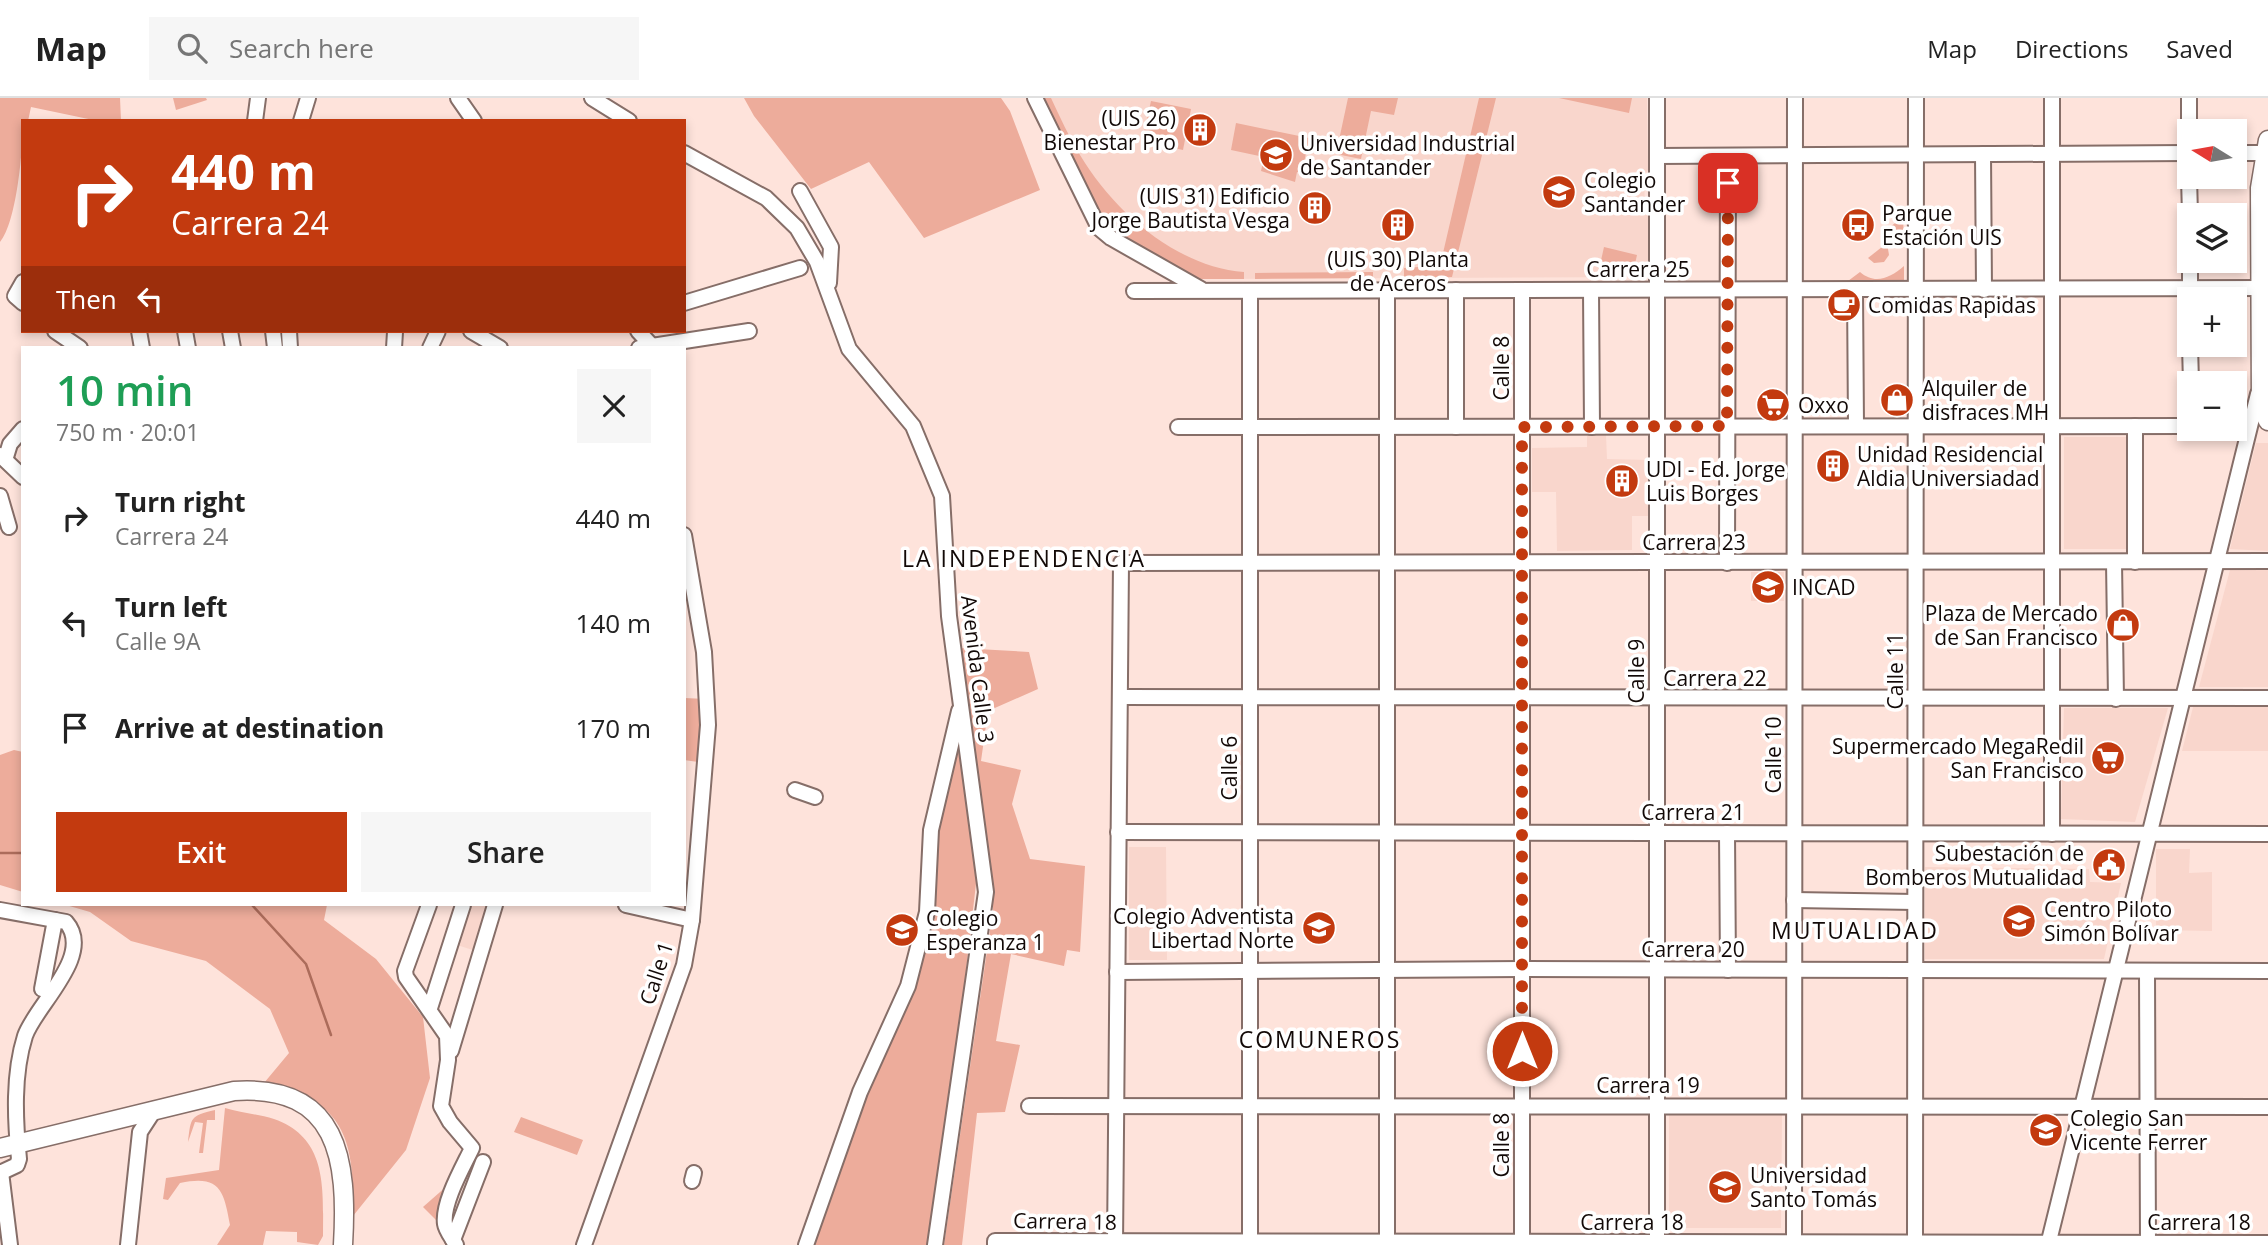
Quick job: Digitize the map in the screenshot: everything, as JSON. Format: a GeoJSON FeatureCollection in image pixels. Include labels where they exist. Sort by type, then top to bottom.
{"type":"FeatureCollection","features":[{"type":"Feature","properties":{"kind":"main road"},"geometry":{"type":"LineString","coordinates":[[2262,424],[2264,288],[2260,188],[2267,149]]}},
{"type":"Feature","properties":{"kind":"main road"},"geometry":{"type":"LineString","coordinates":[[9,1146],[233,1091],[262,1089],[285,1094],[305,1104],[331,1133],[340,1154],[345,1176],[343,1245]]}},
{"type":"Feature","properties":{"kind":"street"},"geometry":{"type":"LineString","coordinates":[[255,119],[258,98]]}},
{"type":"Feature","properties":{"kind":"street"},"geometry":{"type":"LineString","coordinates":[[303,119],[308,98]]}},
{"type":"Feature","properties":{"kind":"street"},"geometry":{"type":"LineString","coordinates":[[458,98],[473,119]]}},
{"type":"Feature","properties":{"kind":"street"},"geometry":{"type":"LineString","coordinates":[[592,98],[626,119]]}},
{"type":"Feature","properties":{"kind":"street"},"geometry":{"type":"LineString","coordinates":[[1035,98],[1095,221],[1105,234],[1204,291]]}},
{"type":"Feature","properties":{"kind":"street","name":"Calle 9"},"geometry":{"type":"LineString","coordinates":[[1657,98],[1657,1244]]}},
{"type":"Feature","properties":{"kind":"street","name":"Calle 10"},"geometry":{"type":"LineString","coordinates":[[1794,1244],[1795,98]]}},
{"type":"Feature","properties":{"kind":"street","name":"Calle 11"},"geometry":{"type":"LineString","coordinates":[[1915,1244],[1916,98]]}},
{"type":"Feature","properties":{"kind":"street"},"geometry":{"type":"LineString","coordinates":[[2052,98],[2052,834]]}},
{"type":"Feature","properties":{"kind":"street"},"geometry":{"type":"LineString","coordinates":[[2189,98],[2189,119]]}},
{"type":"Feature","properties":{"kind":"street"},"geometry":{"type":"LineString","coordinates":[[2247,152],[2267,149]]}},
{"type":"Feature","properties":{"kind":"street"},"geometry":{"type":"LineString","coordinates":[[1657,156],[2177,153]]}},
{"type":"Feature","properties":{"kind":"street","name":"Avenida Calle 3"},"geometry":{"type":"LineString","coordinates":[[686,154],[756,192],[783,211],[811,250],[849,349],[902,409],[939,483],[946,530],[949,616],[985,873],[985,907],[935,1245]]}},
{"type":"Feature","properties":{"kind":"street"},"geometry":{"type":"LineString","coordinates":[[1983,154],[1984,290]]}},
{"type":"Feature","properties":{"kind":"street"},"geometry":{"type":"LineString","coordinates":[[1727,564],[1728,156]]}},
{"type":"Feature","properties":{"kind":"street"},"geometry":{"type":"LineString","coordinates":[[800,191],[831,247],[828,291]]}},
{"type":"Feature","properties":{"kind":"street"},"geometry":{"type":"LineString","coordinates":[[686,302],[800,268]]}},
{"type":"Feature","properties":{"kind":"street"},"geometry":{"type":"LineString","coordinates":[[21,286],[15,296],[21,301]]}},
{"type":"Feature","properties":{"kind":"street","name":"Carrera 25"},"geometry":{"type":"LineString","coordinates":[[1134,291],[1658,289],[2052,290],[2177,294]]}},
{"type":"Feature","properties":{"kind":"street","name":"Calle 6"},"geometry":{"type":"LineString","coordinates":[[1250,290],[1250,1244]]}},
{"type":"Feature","properties":{"kind":"street"},"geometry":{"type":"LineString","coordinates":[[1387,290],[1387,1244]]}},
{"type":"Feature","properties":{"kind":"street"},"geometry":{"type":"LineString","coordinates":[[1456,290],[1456,427]]}},
{"type":"Feature","properties":{"kind":"street","name":"Calle 8"},"geometry":{"type":"LineString","coordinates":[[1522,290],[1522,1244]]}},
{"type":"Feature","properties":{"kind":"street"},"geometry":{"type":"LineString","coordinates":[[1591,290],[1592,426]]}},
{"type":"Feature","properties":{"kind":"street"},"geometry":{"type":"LineString","coordinates":[[1856,290],[1856,426]]}},
{"type":"Feature","properties":{"kind":"street"},"geometry":{"type":"LineString","coordinates":[[665,346],[749,331]]}},
{"type":"Feature","properties":{"kind":"street"},"geometry":{"type":"LineString","coordinates":[[58,333],[77,346]]}},
{"type":"Feature","properties":{"kind":"street"},"geometry":{"type":"LineString","coordinates":[[474,333],[496,346]]}},
{"type":"Feature","properties":{"kind":"street"},"geometry":{"type":"LineString","coordinates":[[640,333],[652,346]]}},
{"type":"Feature","properties":{"kind":"street"},"geometry":{"type":"LineString","coordinates":[[2048,1244],[2217,561],[2262,424]]}},
{"type":"Feature","properties":{"kind":"street"},"geometry":{"type":"LineString","coordinates":[[2135,426],[2136,562]]}},
{"type":"Feature","properties":{"kind":"street"},"geometry":{"type":"LineString","coordinates":[[1178,427],[2177,426]]}},
{"type":"Feature","properties":{"kind":"street"},"geometry":{"type":"LineString","coordinates":[[21,431],[3,456],[21,475]]}},
{"type":"Feature","properties":{"kind":"street"},"geometry":{"type":"LineString","coordinates":[[0,496],[9,527]]}},
{"type":"Feature","properties":{"kind":"street","name":"Calle 1"},"geometry":{"type":"LineString","coordinates":[[584,1245],[684,965],[692,920],[708,725],[691,614],[686,558]]}},
{"type":"Feature","properties":{"kind":"street","name":"Carrera 23"},"geometry":{"type":"LineString","coordinates":[[1120,697],[1121,563],[1916,564],[2268,561]]}},
{"type":"Feature","properties":{"kind":"street"},"geometry":{"type":"LineString","coordinates":[[2114,562],[2116,699]]}},
{"type":"Feature","properties":{"kind":"street"},"geometry":{"type":"LineString","coordinates":[[1115,1244],[1120,697]]}},
{"type":"Feature","properties":{"kind":"street","name":"Carrera 22"},"geometry":{"type":"LineString","coordinates":[[1120,697],[2268,698]]}},
{"type":"Feature","properties":{"kind":"street"},"geometry":{"type":"LineString","coordinates":[[806,1245],[860,1092],[908,986],[927,912],[931,830],[961,707]]}},
{"type":"Feature","properties":{"kind":"street"},"geometry":{"type":"LineString","coordinates":[[795,790],[815,797]]}},
{"type":"Feature","properties":{"kind":"street","name":"Carrera 21"},"geometry":{"type":"LineString","coordinates":[[1118,832],[2268,834]]}},
{"type":"Feature","properties":{"kind":"street"},"geometry":{"type":"LineString","coordinates":[[1727,833],[1728,970]]}},
{"type":"Feature","properties":{"kind":"street"},"geometry":{"type":"LineString","coordinates":[[1794,900],[1915,902]]}},
{"type":"Feature","properties":{"kind":"street"},"geometry":{"type":"LineString","coordinates":[[430,1008],[463,906]]}},
{"type":"Feature","properties":{"kind":"street"},"geometry":{"type":"LineString","coordinates":[[455,1243],[445,1225],[454,1186],[472,1148],[450,1122],[441,1106],[448,1060],[495,906]]}},
{"type":"Feature","properties":{"kind":"street"},"geometry":{"type":"LineString","coordinates":[[629,906],[692,920]]}},
{"type":"Feature","properties":{"kind":"street"},"geometry":{"type":"LineString","coordinates":[[428,907],[405,971],[406,978],[430,1008],[447,1036],[448,1060]]}},
{"type":"Feature","properties":{"kind":"street"},"geometry":{"type":"LineString","coordinates":[[0,910],[60,921],[72,929],[72,953],[53,995],[30,1021],[18,1066],[9,1146],[18,1165],[1,1172],[10,1245]]}},
{"type":"Feature","properties":{"kind":"street"},"geometry":{"type":"LineString","coordinates":[[42,989],[60,921]]}},
{"type":"Feature","properties":{"kind":"street","name":"Carrera 20"},"geometry":{"type":"LineString","coordinates":[[1117,972],[1522,969],[2268,971]]}},
{"type":"Feature","properties":{"kind":"street"},"geometry":{"type":"LineString","coordinates":[[2147,971],[2148,1244]]}},
{"type":"Feature","properties":{"kind":"street","name":"Carrera 19"},"geometry":{"type":"LineString","coordinates":[[1029,1106],[2268,1107]]}},
{"type":"Feature","properties":{"kind":"street"},"geometry":{"type":"LineString","coordinates":[[128,1245],[140,1132],[155,1110]]}},
{"type":"Feature","properties":{"kind":"street"},"geometry":{"type":"LineString","coordinates":[[103,1121],[123,1125],[136,1140],[138,1150]]}},
{"type":"Feature","properties":{"kind":"street"},"geometry":{"type":"LineString","coordinates":[[455,1243],[483,1162]]}},
{"type":"Feature","properties":{"kind":"street","name":"Carrera 18"},"geometry":{"type":"LineString","coordinates":[[995,1243],[2268,1243]]}},
{"type":"Feature","properties":{"kind":"shaded area"},"geometry":{"type":"Polygon","coordinates":[[[0,98],[120,98],[121,119],[88,119],[31,107],[28,119],[21,119],[20,166],[15,202],[6,232],[0,242],[0,98]]]}},
{"type":"Feature","properties":{"kind":"shaded area"},"geometry":{"type":"Polygon","coordinates":[[[173,98],[206,98],[207,100],[176,110],[173,98]]]}},
{"type":"Feature","properties":{"kind":"shaded area"},"geometry":{"type":"Polygon","coordinates":[[[744,98],[1001,98],[1010,111],[1040,190],[924,238],[869,162],[811,189],[754,116],[744,98]]]}},
{"type":"Feature","properties":{"kind":"shaded area","name":"Universidad Industrial de Santander"},"geometry":{"type":"Polygon","coordinates":[[[1038,98],[1647,98],[1648,170],[1644,175],[1645,209],[1652,216],[1651,277],[1197,279],[1102,225],[1038,98]]]}},
{"type":"Feature","properties":{"kind":"shaded area"},"geometry":{"type":"Polygon","coordinates":[[[1038,98],[1051,98],[1080,155],[1094,176],[1129,216],[1172,248],[1219,268],[1244,272],[1244,279],[1197,279],[1102,225],[1038,98]]]}},
{"type":"Feature","properties":{"kind":"shaded area"},"geometry":{"type":"Polygon","coordinates":[[[1348,98],[1398,98],[1394,115],[1371,111],[1361,159],[1336,154],[1348,98]]]}},
{"type":"Feature","properties":{"kind":"shaded area"},"geometry":{"type":"Polygon","coordinates":[[[1479,98],[1496,98],[1452,277],[1404,278],[1404,268],[1433,266],[1443,253],[1479,98]]]}},
{"type":"Feature","properties":{"kind":"shaded area"},"geometry":{"type":"Polygon","coordinates":[[[1559,98],[1632,98],[1629,113],[1559,98]]]}},
{"type":"Feature","properties":{"kind":"shaded area"},"geometry":{"type":"Polygon","coordinates":[[[1151,101],[1191,109],[1183,150],[1142,141],[1151,101]]]}},
{"type":"Feature","properties":{"kind":"shaded area"},"geometry":{"type":"Polygon","coordinates":[[[1236,123],[1309,138],[1302,173],[1297,172],[1295,182],[1261,171],[1264,157],[1231,150],[1236,123]]]}},
{"type":"Feature","properties":{"kind":"shaded area"},"geometry":{"type":"Polygon","coordinates":[[[1903,217],[1904,240],[1898,240],[1890,227],[1903,217]]]}},
{"type":"Feature","properties":{"kind":"shaded area"},"geometry":{"type":"Polygon","coordinates":[[[1887,243],[1889,255],[1884,262],[1874,263],[1868,258],[1887,243]]]}},
{"type":"Feature","properties":{"kind":"shaded area"},"geometry":{"type":"Polygon","coordinates":[[[1604,247],[1637,255],[1633,273],[1600,265],[1604,247]]]}},
{"type":"Feature","properties":{"kind":"shaded area"},"geometry":{"type":"Polygon","coordinates":[[[1904,266],[1904,280],[1848,281],[1860,272],[1871,278],[1882,278],[1904,266]]]}},
{"type":"Feature","properties":{"kind":"shaded area"},"geometry":{"type":"Polygon","coordinates":[[[1373,272],[1373,278],[1255,279],[1255,273],[1373,272]]]}},
{"type":"Feature","properties":{"kind":"shaded area"},"geometry":{"type":"Polygon","coordinates":[[[1587,435],[1606,435],[1607,459],[1649,460],[1648,516],[1632,516],[1632,550],[1557,551],[1556,492],[1532,492],[1532,448],[1587,447],[1587,435]]]}},
{"type":"Feature","properties":{"kind":"shaded area"},"geometry":{"type":"Polygon","coordinates":[[[2064,437],[2128,437],[2127,549],[2064,549],[2064,437]]]}},
{"type":"Feature","properties":{"kind":"shaded area"},"geometry":{"type":"Polygon","coordinates":[[[2256,443],[2268,443],[2268,551],[2230,549],[2256,443]]]}},
{"type":"Feature","properties":{"kind":"shaded area"},"geometry":{"type":"Polygon","coordinates":[[[2268,569],[2268,687],[2199,687],[2230,570],[2268,569]]]}},
{"type":"Feature","properties":{"kind":"shaded area","name":"INCAD"},"geometry":{"type":"Polygon","coordinates":[[[1751,572],[1784,572],[1784,601],[1751,601],[1751,572]]]}},
{"type":"Feature","properties":{"kind":"shaded area"},"geometry":{"type":"Polygon","coordinates":[[[959,648],[1029,652],[1038,689],[988,711],[981,761],[1021,770],[1012,804],[1030,859],[1085,866],[1080,952],[1067,950],[1064,966],[1011,954],[996,1041],[1020,1045],[1005,1112],[977,1113],[962,1245],[944,1245],[993,910],[993,882],[959,648]]]}},
{"type":"Feature","properties":{"kind":"shaded area"},"geometry":{"type":"Polygon","coordinates":[[[686,698],[707,699],[705,763],[686,760],[686,698]]]}},
{"type":"Feature","properties":{"kind":"shaded area"},"geometry":{"type":"Polygon","coordinates":[[[2268,705],[2268,751],[2182,751],[2193,707],[2268,705]]]}},
{"type":"Feature","properties":{"kind":"shaded area"},"geometry":{"type":"Polygon","coordinates":[[[2064,708],[2168,708],[2135,822],[2061,819],[2064,708]]]}},
{"type":"Feature","properties":{"kind":"shaded area"},"geometry":{"type":"Polygon","coordinates":[[[958,727],[977,875],[954,1075],[928,1245],[812,1245],[832,1196],[860,1108],[906,1011],[929,934],[933,911],[933,851],[958,727]]]}},
{"type":"Feature","properties":{"kind":"shaded area"},"geometry":{"type":"Polygon","coordinates":[[[14,750],[21,752],[21,891],[0,885],[0,755],[14,750]]]}},
{"type":"Feature","properties":{"kind":"shaded area"},"geometry":{"type":"Polygon","coordinates":[[[1129,847],[1166,847],[1167,960],[1129,960],[1129,847]]]}},
{"type":"Feature","properties":{"kind":"shaded area"},"geometry":{"type":"Polygon","coordinates":[[[2156,849],[2190,849],[2189,873],[2212,872],[2212,931],[2156,930],[2156,849]]]}},
{"type":"Feature","properties":{"kind":"shaded area","name":"Centro Piloto Simón Bolívar"},"geometry":{"type":"Polygon","coordinates":[[[1925,867],[2089,869],[2090,882],[2121,883],[2104,959],[1925,959],[1925,867]]]}},
{"type":"Feature","properties":{"kind":"shaded area"},"geometry":{"type":"Polygon","coordinates":[[[69,906],[327,906],[324,920],[376,959],[423,1017],[430,1078],[406,1150],[353,1216],[351,1165],[340,1127],[328,1112],[312,1100],[291,1090],[264,1083],[289,1053],[270,1009],[206,961],[131,941],[90,912],[69,906]]]}},
{"type":"Feature","properties":{"kind":"shaded area"},"geometry":{"type":"Polygon","coordinates":[[[470,906],[495,906],[479,952],[457,945],[470,906]]]}},
{"type":"Feature","properties":{"kind":"shaded area"},"geometry":{"type":"Polygon","coordinates":[[[225,1108],[274,1119],[292,1128],[313,1152],[319,1167],[323,1201],[323,1236],[318,1245],[297,1242],[297,1232],[266,1231],[263,1245],[217,1245],[230,1225],[228,1213],[218,1188],[204,1181],[180,1183],[168,1200],[163,1199],[166,1178],[219,1170],[225,1108]]]}},
{"type":"Feature","properties":{"kind":"shaded area"},"geometry":{"type":"Polygon","coordinates":[[[215,1110],[215,1120],[207,1120],[203,1153],[199,1153],[203,1123],[195,1122],[188,1142],[191,1122],[196,1116],[215,1110]]]}},
{"type":"Feature","properties":{"kind":"shaded area","name":"Universidad Santo Tomás"},"geometry":{"type":"Polygon","coordinates":[[[1669,1114],[1782,1114],[1781,1228],[1669,1228],[1669,1114]]]}},
{"type":"Feature","properties":{"kind":"shaded area"},"geometry":{"type":"Polygon","coordinates":[[[521,1117],[583,1140],[577,1155],[514,1132],[521,1117]]]}},
{"type":"Feature","properties":{"kind":"shaded area"},"geometry":{"type":"Polygon","coordinates":[[[448,1185],[438,1222],[423,1207],[448,1185]]]}},
{"type":"Feature","properties":{"kind":"waterway"},"geometry":{"type":"LineString","coordinates":[[0,853],[21,853]]}},
{"type":"Feature","properties":{"kind":"waterway"},"geometry":{"type":"LineString","coordinates":[[253,906],[306,964],[331,1035]]}},
{"type":"Feature","properties":{"kind":"place","name":"(UIS 26) Bienestar Pro"},"geometry":{"type":"Point","coordinates":[1200,130]}},
{"type":"Feature","properties":{"kind":"place","name":"Universidad Industrial de Santander"},"geometry":{"type":"Point","coordinates":[1276,155]}},
{"type":"Feature","properties":{"kind":"place","name":"Colegio Santander"},"geometry":{"type":"Point","coordinates":[1559,192]}},
{"type":"Feature","properties":{"kind":"place","name":"(UIS 31) Edificio Jorge Bautista Vesga"},"geometry":{"type":"Point","coordinates":[1315,208]}},
{"type":"Feature","properties":{"kind":"place","name":"(UIS 30) Planta de Aceros"},"geometry":{"type":"Point","coordinates":[1398,225]}},
{"type":"Feature","properties":{"kind":"place","name":"Parque Estación UIS"},"geometry":{"type":"Point","coordinates":[1858,225]}},
{"type":"Feature","properties":{"kind":"place","name":"Comidas Rapidas"},"geometry":{"type":"Point","coordinates":[1844,305]}},
{"type":"Feature","properties":{"kind":"place","name":"Alquiler de disfraces MH"},"geometry":{"type":"Point","coordinates":[1897,400]}},
{"type":"Feature","properties":{"kind":"place","name":"Oxxo"},"geometry":{"type":"Point","coordinates":[1773,405]}},
{"type":"Feature","properties":{"kind":"place","name":"Unidad Residencial Aldia Universiadad"},"geometry":{"type":"Point","coordinates":[1833,466]}},
{"type":"Feature","properties":{"kind":"place","name":"UDI - Ed. Jorge Luis Borges"},"geometry":{"type":"Point","coordinates":[1622,481]}},
{"type":"Feature","properties":{"kind":"place","name":"INCAD"},"geometry":{"type":"Point","coordinates":[1768,587]}},
{"type":"Feature","properties":{"kind":"place","name":"Plaza de Mercado de San Francisco"},"geometry":{"type":"Point","coordinates":[2123,625]}},
{"type":"Feature","properties":{"kind":"place","name":"Supermercado MegaRedil San Francisco"},"geometry":{"type":"Point","coordinates":[2108,758]}},
{"type":"Feature","properties":{"kind":"place","name":"Subestación de Bomberos Mutualidad"},"geometry":{"type":"Point","coordinates":[2109,865]}},
{"type":"Feature","properties":{"kind":"place","name":"Centro Piloto Simón Bolívar"},"geometry":{"type":"Point","coordinates":[2019,921]}},
{"type":"Feature","properties":{"kind":"place","name":"Colegio Adventista Libertad Norte"},"geometry":{"type":"Point","coordinates":[1319,928]}},
{"type":"Feature","properties":{"kind":"place","name":"Colegio Esperanza 1"},"geometry":{"type":"Point","coordinates":[902,930]}},
{"type":"Feature","properties":{"kind":"place","name":"Colegio San Vicente Ferrer"},"geometry":{"type":"Point","coordinates":[2046,1130]}},
{"type":"Feature","properties":{"kind":"place","name":"Universidad Santo Tomás"},"geometry":{"type":"Point","coordinates":[1725,1187]}},
{"type":"Feature","properties":{"kind":"district","name":"LA INDEPENDENCIA"},"geometry":{"type":"Point","coordinates":[1024,558]}},
{"type":"Feature","properties":{"kind":"district","name":"MUTUALIDAD"},"geometry":{"type":"Point","coordinates":[1855,930]}},
{"type":"Feature","properties":{"kind":"district","name":"COMUNEROS"},"geometry":{"type":"Point","coordinates":[1320,1039]}},
{"type":"Feature","properties":{"kind":"route"},"geometry":{"type":"LineString","coordinates":[[1522,1051],[1522,427],[1727,426],[1728,183]]}}]}
